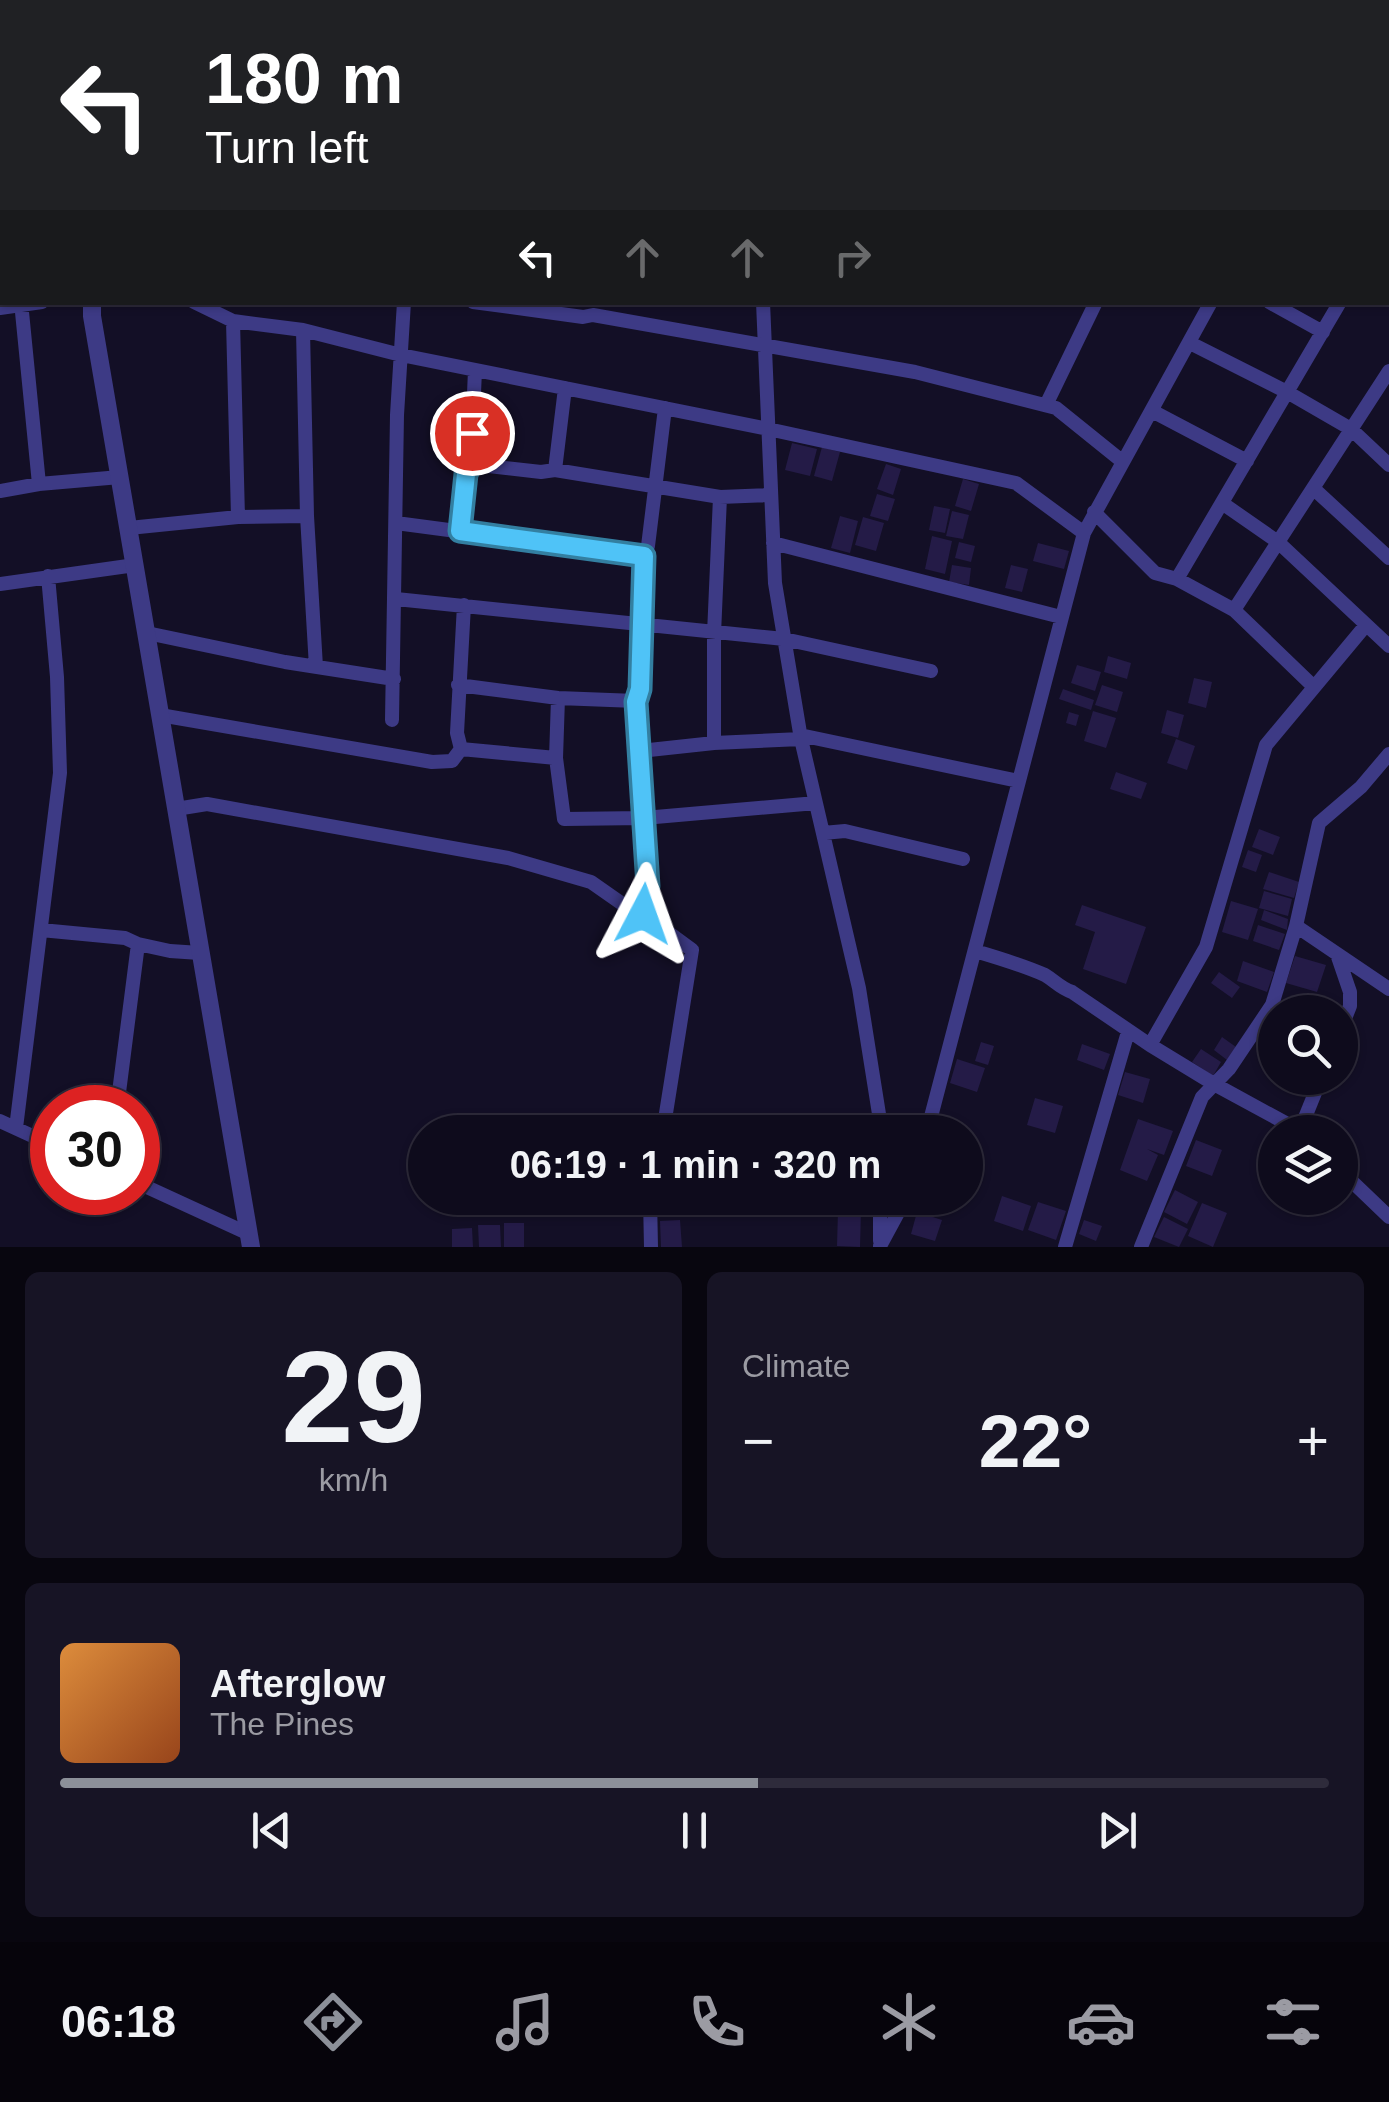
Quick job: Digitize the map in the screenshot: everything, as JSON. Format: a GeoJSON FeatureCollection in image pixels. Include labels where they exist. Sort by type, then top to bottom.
{"type":"FeatureCollection","features":[{"type":"Feature","properties":{"kind":"street"},"geometry":{"type":"LineString","coordinates":[[21,305],[39,484]]}},
{"type":"Feature","properties":{"kind":"street"},"geometry":{"type":"LineString","coordinates":[[92,305],[250,1240]]}},
{"type":"Feature","properties":{"kind":"street"},"geometry":{"type":"LineString","coordinates":[[200,305],[232,321],[303,330],[401,356],[1016,483],[1084,533]]}},
{"type":"Feature","properties":{"kind":"street"},"geometry":{"type":"LineString","coordinates":[[392,720],[397,415],[404,305]]}},
{"type":"Feature","properties":{"kind":"street"},"geometry":{"type":"LineString","coordinates":[[495,305],[583,317],[595,309],[765,346],[915,372],[1056,408],[1123,462]]}},
{"type":"Feature","properties":{"kind":"street"},"geometry":{"type":"LineString","coordinates":[[763,305],[775,583],[800,737],[859,988],[879,1115]]}},
{"type":"Feature","properties":{"kind":"street"},"geometry":{"type":"LineString","coordinates":[[1046,406],[1095,305]]}},
{"type":"Feature","properties":{"kind":"street"},"geometry":{"type":"LineString","coordinates":[[931,1115],[1084,533],[1209,305]]}},
{"type":"Feature","properties":{"kind":"street"},"geometry":{"type":"LineString","coordinates":[[1274,305],[1323,332]]}},
{"type":"Feature","properties":{"kind":"street"},"geometry":{"type":"LineString","coordinates":[[1177,579],[1338,305]]}},
{"type":"Feature","properties":{"kind":"street"},"geometry":{"type":"LineString","coordinates":[[232,321],[238,517]]}},
{"type":"Feature","properties":{"kind":"street"},"geometry":{"type":"LineString","coordinates":[[303,330],[307,516],[316,667]]}},
{"type":"Feature","properties":{"kind":"street"},"geometry":{"type":"LineString","coordinates":[[1190,342],[1351,429],[1389,465]]}},
{"type":"Feature","properties":{"kind":"street"},"geometry":{"type":"LineString","coordinates":[[460,531],[466,474],[471,464],[475,370]]}},
{"type":"Feature","properties":{"kind":"street"},"geometry":{"type":"LineString","coordinates":[[1234,610],[1389,371]]}},
{"type":"Feature","properties":{"kind":"street"},"geometry":{"type":"LineString","coordinates":[[555,470],[565,388]]}},
{"type":"Feature","properties":{"kind":"street"},"geometry":{"type":"LineString","coordinates":[[643,914],[648,886],[636,702],[640,689],[644,556],[665,408]]}},
{"type":"Feature","properties":{"kind":"street"},"geometry":{"type":"LineString","coordinates":[[1152,411],[1246,461]]}},
{"type":"Feature","properties":{"kind":"street"},"geometry":{"type":"LineString","coordinates":[[471,464],[555,470],[720,497],[772,495]]}},
{"type":"Feature","properties":{"kind":"street"},"geometry":{"type":"LineString","coordinates":[[0,491],[120,478]]}},
{"type":"Feature","properties":{"kind":"street"},"geometry":{"type":"LineString","coordinates":[[1313,488],[1389,558]]}},
{"type":"Feature","properties":{"kind":"street"},"geometry":{"type":"LineString","coordinates":[[714,743],[720,497]]}},
{"type":"Feature","properties":{"kind":"street"},"geometry":{"type":"LineString","coordinates":[[1222,503],[1278,542],[1389,646]]}},
{"type":"Feature","properties":{"kind":"street"},"geometry":{"type":"LineString","coordinates":[[1094,512],[1154,573],[1177,579],[1234,610],[1314,687]]}},
{"type":"Feature","properties":{"kind":"street"},"geometry":{"type":"LineString","coordinates":[[129,528],[238,517],[307,516]]}},
{"type":"Feature","properties":{"kind":"street"},"geometry":{"type":"LineString","coordinates":[[396,523],[644,556]]}},
{"type":"Feature","properties":{"kind":"street"},"geometry":{"type":"LineString","coordinates":[[773,542],[1060,618]]}},
{"type":"Feature","properties":{"kind":"street"},"geometry":{"type":"LineString","coordinates":[[0,584],[135,565]]}},
{"type":"Feature","properties":{"kind":"street"},"geometry":{"type":"LineString","coordinates":[[16,1128],[60,773],[48,576]]}},
{"type":"Feature","properties":{"kind":"street"},"geometry":{"type":"LineString","coordinates":[[396,599],[784,640],[931,671]]}},
{"type":"Feature","properties":{"kind":"street"},"geometry":{"type":"LineString","coordinates":[[160,715],[432,762],[452,760],[460,750],[458,685],[464,605]]}},
{"type":"Feature","properties":{"kind":"street"},"geometry":{"type":"LineString","coordinates":[[1150,1045],[1206,947],[1266,744],[1366,625]]}},
{"type":"Feature","properties":{"kind":"street"},"geometry":{"type":"LineString","coordinates":[[146,632],[394,679]]}},
{"type":"Feature","properties":{"kind":"street"},"geometry":{"type":"LineString","coordinates":[[458,685],[558,698],[636,702]]}},
{"type":"Feature","properties":{"kind":"street"},"geometry":{"type":"LineString","coordinates":[[558,698],[556,758],[564,819],[644,818],[816,803]]}},
{"type":"Feature","properties":{"kind":"street"},"geometry":{"type":"LineString","coordinates":[[640,751],[800,737],[1018,782]]}},
{"type":"Feature","properties":{"kind":"street"},"geometry":{"type":"LineString","coordinates":[[460,750],[556,758]]}},
{"type":"Feature","properties":{"kind":"street"},"geometry":{"type":"LineString","coordinates":[[1141,1247],[1202,1098],[1229,1069],[1272,1004],[1296,926],[1319,823],[1361,787],[1389,754]]}},
{"type":"Feature","properties":{"kind":"street"},"geometry":{"type":"LineString","coordinates":[[176,808],[206,804],[508,858],[590,882],[643,914],[692,950],[667,1115]]}},
{"type":"Feature","properties":{"kind":"street"},"geometry":{"type":"LineString","coordinates":[[822,833],[845,831],[962,859]]}},
{"type":"Feature","properties":{"kind":"street"},"geometry":{"type":"LineString","coordinates":[[1296,926],[1389,990]]}},
{"type":"Feature","properties":{"kind":"street"},"geometry":{"type":"LineString","coordinates":[[41,930],[125,938],[170,950],[200,952]]}},
{"type":"Feature","properties":{"kind":"street"},"geometry":{"type":"LineString","coordinates":[[120,1085],[138,944]]}},
{"type":"Feature","properties":{"kind":"street"},"geometry":{"type":"LineString","coordinates":[[975,950],[1052,979],[1128,1032],[1268,1115]]}},
{"type":"Feature","properties":{"kind":"street"},"geometry":{"type":"LineString","coordinates":[[1337,954],[1350,995]]}},
{"type":"Feature","properties":{"kind":"street"},"geometry":{"type":"LineString","coordinates":[[1065,1247],[1128,1032]]}},
{"type":"Feature","properties":{"kind":"street"},"geometry":{"type":"LineString","coordinates":[[0,1121],[30,1135]]}},
{"type":"Feature","properties":{"kind":"street"},"geometry":{"type":"LineString","coordinates":[[1358,1187],[1389,1217]]}},
{"type":"Feature","properties":{"kind":"street"},"geometry":{"type":"LineString","coordinates":[[160,1194],[250,1240]]}},
{"type":"Feature","properties":{"kind":"street"},"geometry":{"type":"LineString","coordinates":[[650,1215],[651,1247]]}},
{"type":"Feature","properties":{"kind":"street"},"geometry":{"type":"LineString","coordinates":[[880,1215],[880,1247]]}},
{"type":"Feature","properties":{"kind":"street"},"geometry":{"type":"LineString","coordinates":[[880,1247],[897,1215]]}},
{"type":"Feature","properties":{"kind":"building"},"geometry":{"type":"Polygon","coordinates":[[[792,443],[817,449],[810,476],[785,470],[792,443]]]}},
{"type":"Feature","properties":{"kind":"building"},"geometry":{"type":"Polygon","coordinates":[[[822,447],[840,452],[832,481],[814,476],[822,447]]]}},
{"type":"Feature","properties":{"kind":"building"},"geometry":{"type":"Polygon","coordinates":[[[886,464],[901,469],[893,495],[877,489],[886,464]]]}},
{"type":"Feature","properties":{"kind":"building"},"geometry":{"type":"Polygon","coordinates":[[[963,479],[979,484],[971,511],[955,506],[963,479]]]}},
{"type":"Feature","properties":{"kind":"building"},"geometry":{"type":"Polygon","coordinates":[[[877,494],[895,499],[888,521],[870,516],[877,494]]]}},
{"type":"Feature","properties":{"kind":"building"},"geometry":{"type":"Polygon","coordinates":[[[934,506],[950,509],[945,533],[929,530],[934,506]]]}},
{"type":"Feature","properties":{"kind":"building"},"geometry":{"type":"Polygon","coordinates":[[[952,511],[969,515],[963,539],[946,536],[952,511]]]}},
{"type":"Feature","properties":{"kind":"building"},"geometry":{"type":"Polygon","coordinates":[[[840,516],[858,521],[850,553],[831,548],[840,516]]]}},
{"type":"Feature","properties":{"kind":"building"},"geometry":{"type":"Polygon","coordinates":[[[863,517],[884,523],[876,551],[855,545],[863,517]]]}},
{"type":"Feature","properties":{"kind":"building"},"geometry":{"type":"Polygon","coordinates":[[[932,536],[952,541],[945,574],[925,569],[932,536]]]}},
{"type":"Feature","properties":{"kind":"building"},"geometry":{"type":"Polygon","coordinates":[[[959,542],[975,546],[971,562],[955,558],[959,542]]]}},
{"type":"Feature","properties":{"kind":"building"},"geometry":{"type":"Polygon","coordinates":[[[1038,543],[1069,551],[1064,569],[1033,561],[1038,543]]]}},
{"type":"Feature","properties":{"kind":"building"},"geometry":{"type":"Polygon","coordinates":[[[952,565],[971,568],[969,585],[949,582],[952,565]]]}},
{"type":"Feature","properties":{"kind":"building"},"geometry":{"type":"Polygon","coordinates":[[[1011,565],[1028,569],[1022,592],[1005,588],[1011,565]]]}},
{"type":"Feature","properties":{"kind":"building"},"geometry":{"type":"Polygon","coordinates":[[[1108,656],[1131,663],[1127,679],[1104,672],[1108,656]]]}},
{"type":"Feature","properties":{"kind":"building"},"geometry":{"type":"Polygon","coordinates":[[[1077,665],[1101,672],[1095,691],[1071,683],[1077,665]]]}},
{"type":"Feature","properties":{"kind":"building"},"geometry":{"type":"Polygon","coordinates":[[[1194,678],[1212,682],[1206,708],[1188,703],[1194,678]]]}},
{"type":"Feature","properties":{"kind":"building"},"geometry":{"type":"Polygon","coordinates":[[[1102,685],[1123,692],[1117,712],[1095,705],[1102,685]]]}},
{"type":"Feature","properties":{"kind":"building"},"geometry":{"type":"Polygon","coordinates":[[[1063,689],[1094,700],[1091,710],[1059,699],[1063,689]]]}},
{"type":"Feature","properties":{"kind":"building"},"geometry":{"type":"Polygon","coordinates":[[[1167,710],[1184,715],[1178,738],[1161,733],[1167,710]]]}},
{"type":"Feature","properties":{"kind":"building"},"geometry":{"type":"Polygon","coordinates":[[[1093,711],[1116,718],[1106,748],[1084,741],[1093,711]]]}},
{"type":"Feature","properties":{"kind":"building"},"geometry":{"type":"Polygon","coordinates":[[[1069,712],[1079,715],[1076,726],[1066,723],[1069,712]]]}},
{"type":"Feature","properties":{"kind":"building"},"geometry":{"type":"Polygon","coordinates":[[[1176,739],[1195,746],[1187,770],[1167,763],[1176,739]]]}},
{"type":"Feature","properties":{"kind":"building"},"geometry":{"type":"Polygon","coordinates":[[[1116,772],[1147,783],[1141,799],[1110,789],[1116,772]]]}},
{"type":"Feature","properties":{"kind":"building"},"geometry":{"type":"Polygon","coordinates":[[[1259,829],[1280,837],[1273,855],[1252,847],[1259,829]]]}},
{"type":"Feature","properties":{"kind":"building"},"geometry":{"type":"Polygon","coordinates":[[[1248,850],[1262,855],[1256,872],[1242,867],[1248,850]]]}},
{"type":"Feature","properties":{"kind":"building"},"geometry":{"type":"Polygon","coordinates":[[[1269,872],[1299,882],[1294,898],[1263,889],[1269,872]]]}},
{"type":"Feature","properties":{"kind":"building"},"geometry":{"type":"Polygon","coordinates":[[[1264,891],[1292,899],[1288,916],[1259,908],[1264,891]]]}},
{"type":"Feature","properties":{"kind":"building"},"geometry":{"type":"Polygon","coordinates":[[[1231,901],[1258,909],[1248,940],[1222,932],[1231,901]]]}},
{"type":"Feature","properties":{"kind":"building"},"geometry":{"type":"Polygon","coordinates":[[[1082,905],[1146,927],[1126,984],[1083,969],[1095,932],[1075,925],[1082,905]]]}},
{"type":"Feature","properties":{"kind":"building"},"geometry":{"type":"Polygon","coordinates":[[[1264,910],[1288,919],[1287,930],[1261,920],[1264,910]]]}},
{"type":"Feature","properties":{"kind":"building"},"geometry":{"type":"Polygon","coordinates":[[[1258,925],[1285,934],[1279,950],[1253,941],[1258,925]]]}},
{"type":"Feature","properties":{"kind":"building"},"geometry":{"type":"Polygon","coordinates":[[[1295,956],[1326,965],[1317,992],[1286,983],[1295,956]]]}},
{"type":"Feature","properties":{"kind":"building"},"geometry":{"type":"Polygon","coordinates":[[[1243,961],[1274,972],[1267,992],[1237,981],[1243,961]]]}},
{"type":"Feature","properties":{"kind":"building"},"geometry":{"type":"Polygon","coordinates":[[[1219,972],[1240,987],[1232,998],[1211,983],[1219,972]]]}},
{"type":"Feature","properties":{"kind":"building"},"geometry":{"type":"Polygon","coordinates":[[[1222,1037],[1236,1047],[1227,1060],[1214,1050],[1222,1037]]]}},
{"type":"Feature","properties":{"kind":"building"},"geometry":{"type":"Polygon","coordinates":[[[981,1042],[994,1046],[988,1065],[975,1061],[981,1042]]]}},
{"type":"Feature","properties":{"kind":"building"},"geometry":{"type":"Polygon","coordinates":[[[1082,1044],[1110,1054],[1104,1070],[1077,1060],[1082,1044]]]}},
{"type":"Feature","properties":{"kind":"building"},"geometry":{"type":"Polygon","coordinates":[[[1201,1049],[1221,1062],[1213,1076],[1192,1062],[1201,1049]]]}},
{"type":"Feature","properties":{"kind":"building"},"geometry":{"type":"Polygon","coordinates":[[[957,1059],[985,1068],[977,1092],[950,1083],[957,1059]]]}},
{"type":"Feature","properties":{"kind":"building"},"geometry":{"type":"Polygon","coordinates":[[[1125,1072],[1150,1079],[1143,1103],[1118,1095],[1125,1072]]]}},
{"type":"Feature","properties":{"kind":"building"},"geometry":{"type":"Polygon","coordinates":[[[1035,1098],[1063,1106],[1055,1133],[1027,1125],[1035,1098]]]}},
{"type":"Feature","properties":{"kind":"building"},"geometry":{"type":"Polygon","coordinates":[[[1138,1119],[1173,1131],[1164,1155],[1147,1149],[1158,1155],[1147,1181],[1120,1170],[1138,1119]]]}},
{"type":"Feature","properties":{"kind":"building"},"geometry":{"type":"Polygon","coordinates":[[[1196,1140],[1222,1150],[1212,1176],[1186,1166],[1196,1140]]]}},
{"type":"Feature","properties":{"kind":"building"},"geometry":{"type":"Polygon","coordinates":[[[1175,1190],[1198,1202],[1187,1224],[1164,1212],[1175,1190]]]}},
{"type":"Feature","properties":{"kind":"building"},"geometry":{"type":"Polygon","coordinates":[[[1002,1196],[1031,1206],[1023,1231],[994,1221],[1002,1196]]]}},
{"type":"Feature","properties":{"kind":"building"},"geometry":{"type":"Polygon","coordinates":[[[1038,1202],[1066,1211],[1056,1240],[1028,1230],[1038,1202]]]}},
{"type":"Feature","properties":{"kind":"building"},"geometry":{"type":"Polygon","coordinates":[[[1202,1203],[1227,1213],[1213,1247],[1188,1236],[1202,1203]]]}},
{"type":"Feature","properties":{"kind":"building"},"geometry":{"type":"Polygon","coordinates":[[[838,1215],[861,1215],[860,1247],[837,1246],[838,1215]]]}},
{"type":"Feature","properties":{"kind":"building"},"geometry":{"type":"Polygon","coordinates":[[[916,1215],[942,1220],[935,1241],[911,1234],[916,1215]]]}},
{"type":"Feature","properties":{"kind":"building"},"geometry":{"type":"Polygon","coordinates":[[[1164,1217],[1188,1229],[1179,1247],[1154,1237],[1164,1217]]]}},
{"type":"Feature","properties":{"kind":"building"},"geometry":{"type":"Polygon","coordinates":[[[680,1220],[682,1247],[661,1247],[660,1221],[680,1220]]]}},
{"type":"Feature","properties":{"kind":"building"},"geometry":{"type":"Polygon","coordinates":[[[1084,1220],[1102,1226],[1096,1241],[1079,1234],[1084,1220]]]}},
{"type":"Feature","properties":{"kind":"building"},"geometry":{"type":"Polygon","coordinates":[[[504,1223],[524,1223],[524,1247],[504,1247],[504,1223]]]}},
{"type":"Feature","properties":{"kind":"building"},"geometry":{"type":"Polygon","coordinates":[[[478,1225],[500,1225],[501,1247],[479,1247],[478,1225]]]}},
{"type":"Feature","properties":{"kind":"building"},"geometry":{"type":"Polygon","coordinates":[[[472,1228],[473,1247],[452,1247],[452,1229],[472,1228]]]}},
{"type":"Feature","properties":{"kind":"route"},"geometry":{"type":"LineString","coordinates":[[472,433],[460,531],[644,556],[640,689],[636,702],[648,886],[643,914]]}}]}
